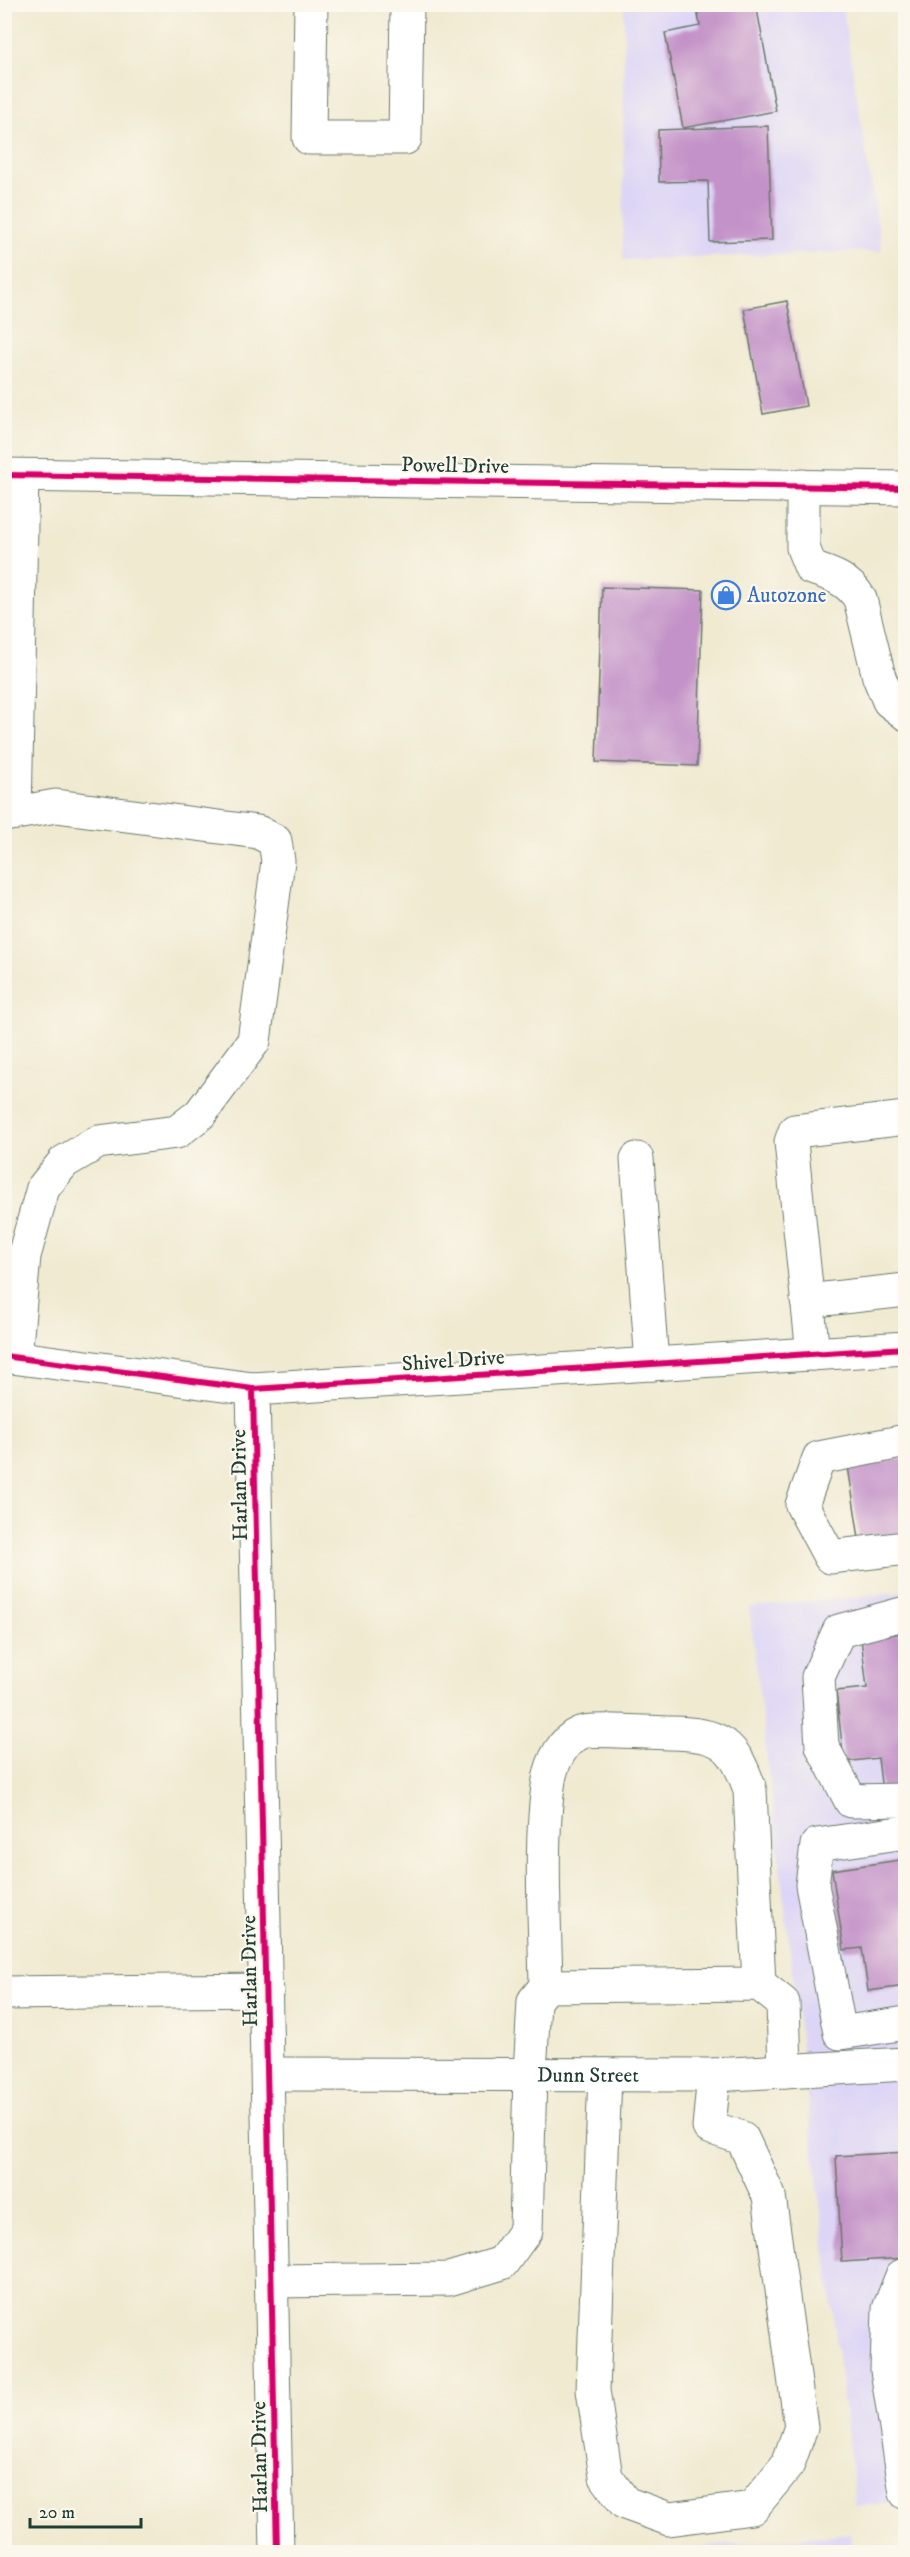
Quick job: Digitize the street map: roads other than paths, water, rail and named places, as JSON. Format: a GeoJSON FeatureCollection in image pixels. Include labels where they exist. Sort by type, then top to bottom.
{"type":"FeatureCollection","features":[{"type":"Feature","properties":{"kind":"street"},"geometry":{"type":"LineString","coordinates":[[311,4],[309,138],[405,138],[407,4]]}},
{"type":"Feature","properties":{"kind":"street"},"geometry":{"type":"LineString","coordinates":[[10,1357],[24,1256],[43,1188],[64,1162],[98,1142],[177,1132],[200,1114],[254,1041],[278,861],[275,841],[258,832],[56,806],[10,814],[21,621],[13,476]]}},
{"type":"Feature","properties":{"kind":"street","name":"Powell Drive"},"geometry":{"type":"LineString","coordinates":[[13,476],[906,488]]}},
{"type":"Feature","properties":{"kind":"street"},"geometry":{"type":"LineString","coordinates":[[803,486],[803,548],[811,568],[835,575],[854,588],[860,599],[879,677],[889,701],[906,714]]}},
{"type":"Feature","properties":{"kind":"street"},"geometry":{"type":"LineString","coordinates":[[813,1354],[791,1142],[795,1131],[906,1118]]}},
{"type":"Feature","properties":{"kind":"street"},"geometry":{"type":"LineString","coordinates":[[637,1159],[652,1364]]}},
{"type":"Feature","properties":{"kind":"street"},"geometry":{"type":"LineString","coordinates":[[807,1301],[906,1290]]}},
{"type":"Feature","properties":{"kind":"street","name":"Shivel Drive"},"geometry":{"type":"LineString","coordinates":[[10,1357],[253,1389],[906,1348]]}},
{"type":"Feature","properties":{"kind":"street","name":"Harlan Drive"},"geometry":{"type":"LineString","coordinates":[[253,1389],[277,2553]]}},
{"type":"Feature","properties":{"kind":"street"},"geometry":{"type":"LineString","coordinates":[[906,1441],[819,1458],[802,1505],[831,1557],[906,1548]]}},
{"type":"Feature","properties":{"kind":"street"},"geometry":{"type":"LineString","coordinates":[[906,1613],[839,1631],[818,1677],[822,1746],[851,1801],[906,1800]]}},
{"type":"Feature","properties":{"kind":"street"},"geometry":{"type":"LineString","coordinates":[[272,2281],[449,2279],[502,2263],[526,2230],[534,2001],[546,1986],[545,1840],[549,1778],[564,1743],[582,1731],[691,1734],[718,1739],[741,1764],[750,1790],[759,1984]]}},
{"type":"Feature","properties":{"kind":"street"},"geometry":{"type":"LineString","coordinates":[[906,1832],[818,1845],[813,1886],[840,2033],[906,2023]]}},
{"type":"Feature","properties":{"kind":"street"},"geometry":{"type":"LineString","coordinates":[[546,1986],[759,1984],[783,2003],[785,2071]]}},
{"type":"Feature","properties":{"kind":"street"},"geometry":{"type":"LineString","coordinates":[[4,1993],[267,1990]]}},
{"type":"Feature","properties":{"kind":"street","name":"Dunn Street"},"geometry":{"type":"LineString","coordinates":[[268,2074],[714,2075],[906,2064]]}},
{"type":"Feature","properties":{"kind":"street"},"geometry":{"type":"LineString","coordinates":[[605,2074],[593,2390],[606,2477],[624,2504],[669,2519],[752,2508],[788,2464],[801,2427],[769,2196],[742,2138],[709,2127],[714,2075]]}},
{"type":"Feature","properties":{"kind":"street"},"geometry":{"type":"LineString","coordinates":[[906,2276],[902,2276],[889,2309],[887,2370],[906,2493]]}},
{"type":"Feature","properties":{"kind":"place","name":"Autozone"},"geometry":{"type":"Point","coordinates":[726,595]}}]}
